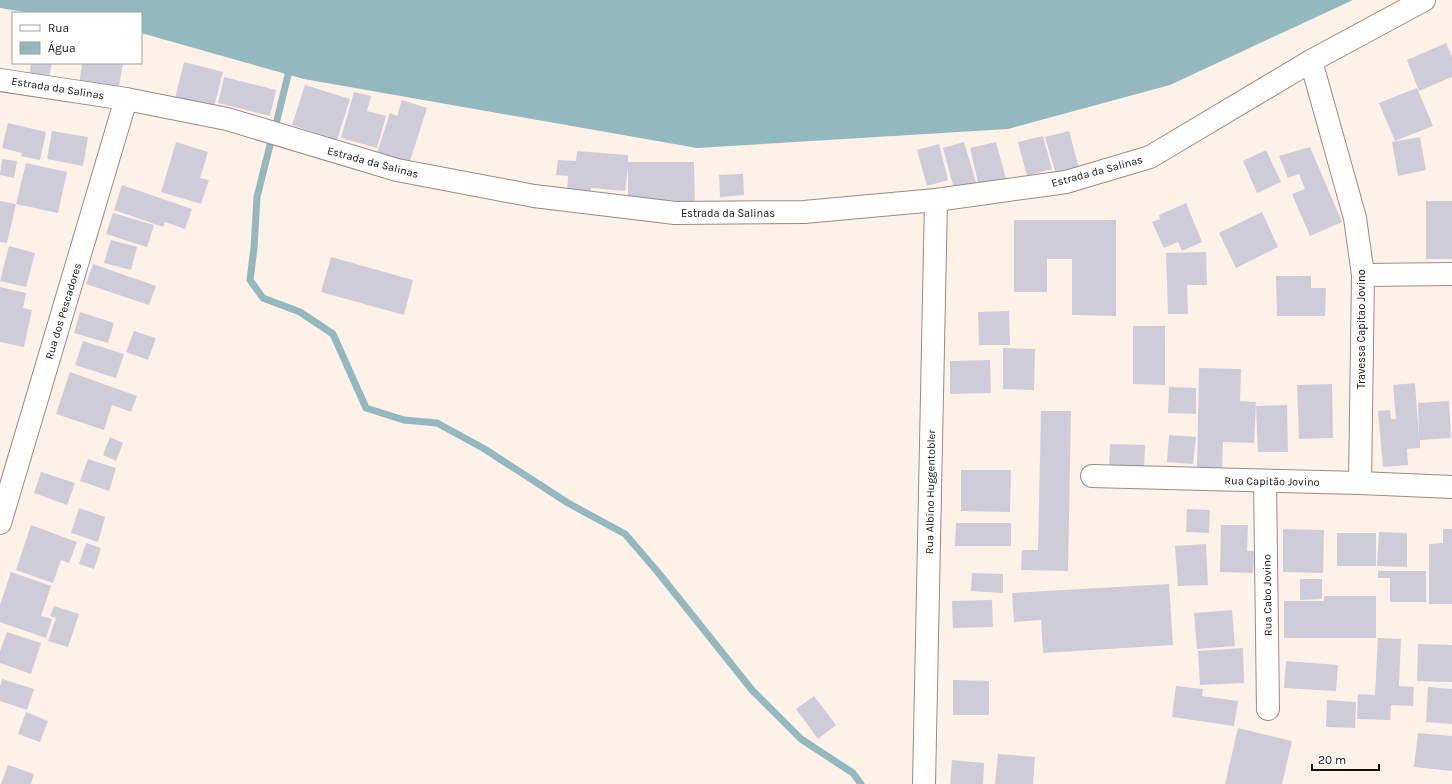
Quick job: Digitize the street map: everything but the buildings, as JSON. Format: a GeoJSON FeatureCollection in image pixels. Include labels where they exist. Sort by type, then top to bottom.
{"type":"FeatureCollection","features":[{"type":"Feature","properties":{"kind":"street","name":"Estrada da Salinas"},"geometry":{"type":"LineString","coordinates":[[0,80],[126,98],[226,119],[397,170],[534,196],[675,213],[804,212],[936,200],[1066,182],[1150,157],[1311,61],[1424,0]]}},
{"type":"Feature","properties":{"kind":"street","name":"Travessa Capitao Jovino"},"geometry":{"type":"LineString","coordinates":[[1311,61],[1355,218],[1363,275],[1360,483]]}},
{"type":"Feature","properties":{"kind":"street","name":"Rua dos Pescadores"},"geometry":{"type":"LineString","coordinates":[[0,523],[126,98]]}},
{"type":"Feature","properties":{"kind":"street","name":"Rua Albino Huggentobler"},"geometry":{"type":"LineString","coordinates":[[924,784],[936,200]]}},
{"type":"Feature","properties":{"kind":"street"},"geometry":{"type":"LineString","coordinates":[[1363,275],[1452,274]]}},
{"type":"Feature","properties":{"kind":"street","name":"Rua Capitão Jovino"},"geometry":{"type":"LineString","coordinates":[[1092,476],[1452,487]]}},
{"type":"Feature","properties":{"kind":"street","name":"Rua Cabo Jovino"},"geometry":{"type":"LineString","coordinates":[[1265,482],[1268,708]]}},
{"type":"Feature","properties":{"kind":"water"},"geometry":{"type":"Polygon","coordinates":[[[0,0],[1353,0],[1170,85],[1008,129],[697,148],[304,79],[142,33],[142,12],[25,12],[0,8],[0,0]]]}},
{"type":"Feature","properties":{"kind":"waterway"},"geometry":{"type":"LineString","coordinates":[[275,128],[288,75],[293,67]]}},
{"type":"Feature","properties":{"kind":"waterway"},"geometry":{"type":"LineString","coordinates":[[272,137],[257,197],[254,248],[250,280],[263,298],[300,312],[333,334],[366,408],[404,420],[437,423],[483,448],[568,503],[625,534],[657,571],[752,690],[801,739],[853,773],[861,784]]}}]}
